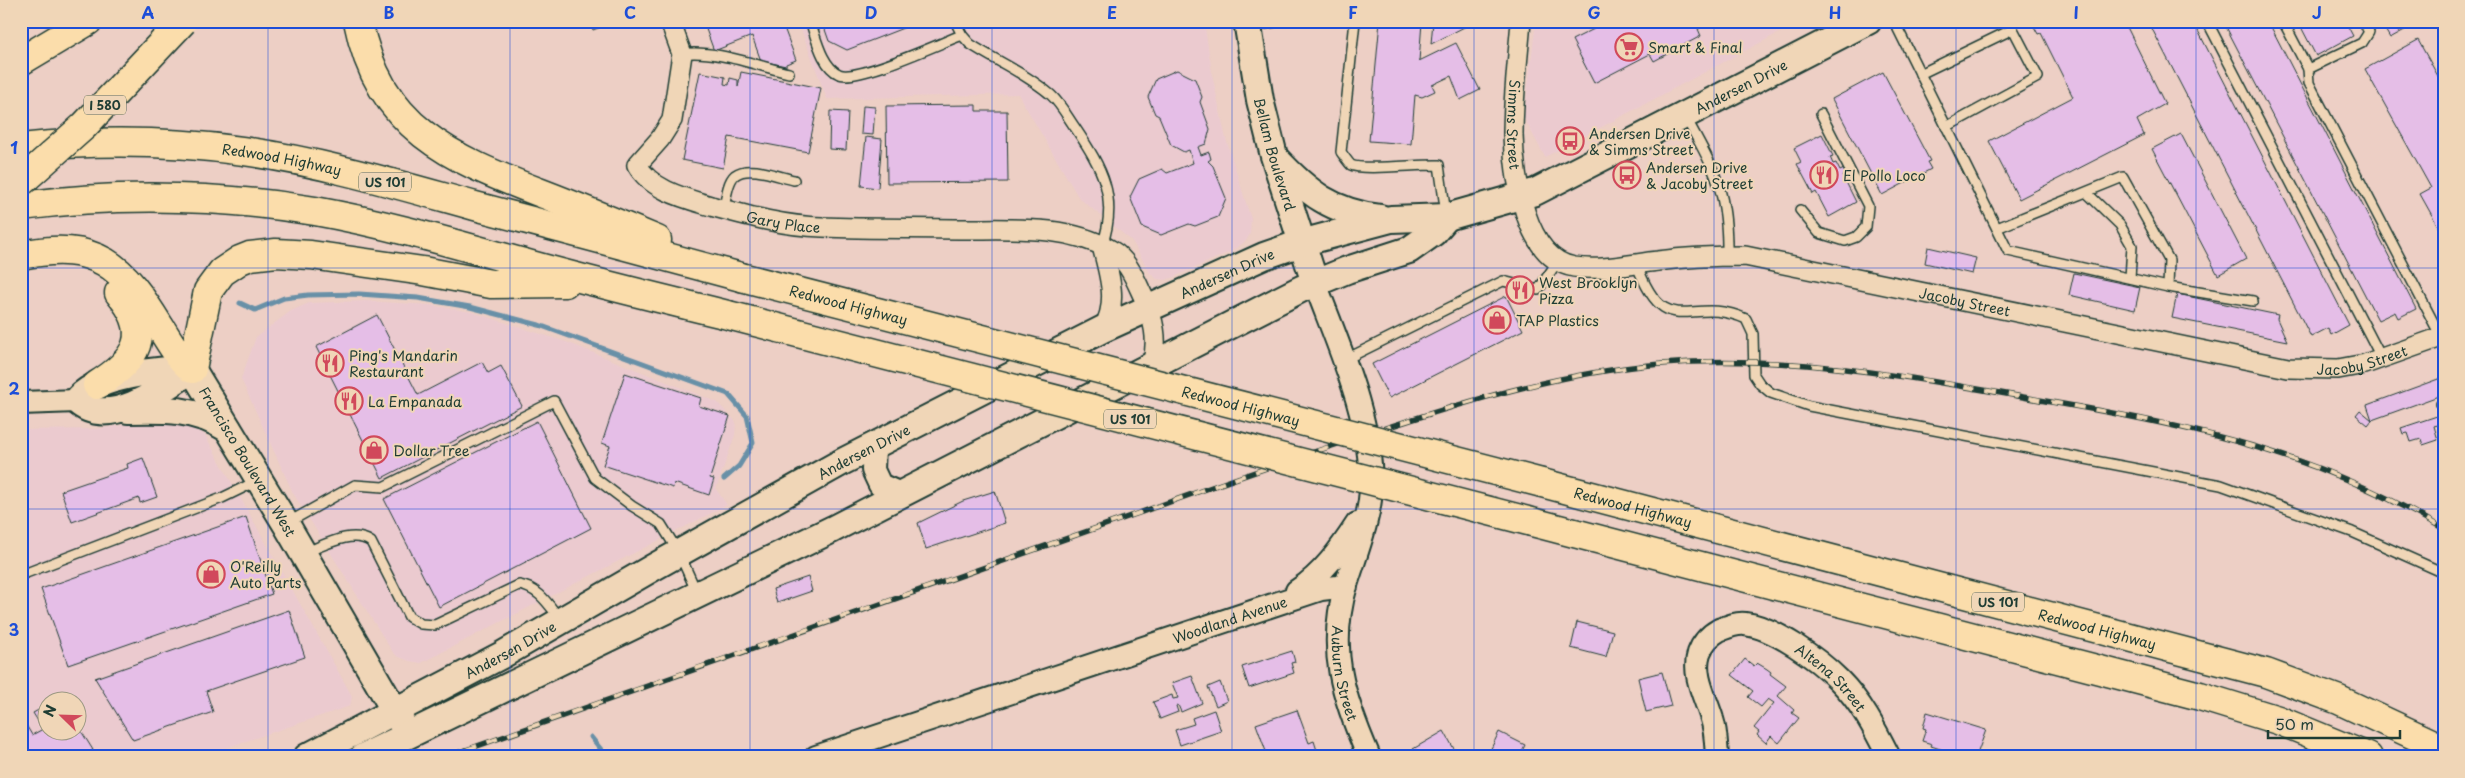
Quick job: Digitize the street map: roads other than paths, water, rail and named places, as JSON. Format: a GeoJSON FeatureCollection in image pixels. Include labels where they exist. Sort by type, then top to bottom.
{"type":"FeatureCollection","features":[{"type":"Feature","properties":{"kind":"highway"},"geometry":{"type":"LineString","coordinates":[[21,61],[88,21]]}},
{"type":"Feature","properties":{"kind":"highway","name":"I 580"},"geometry":{"type":"LineString","coordinates":[[21,182],[104,105],[183,21]]}},
{"type":"Feature","properties":{"kind":"highway"},"geometry":{"type":"LineString","coordinates":[[358,21],[368,57],[391,100],[414,127],[443,150],[495,175],[592,212],[741,277]]}},
{"type":"Feature","properties":{"kind":"highway","name":"Redwood Highway"},"geometry":{"type":"LineString","coordinates":[[21,148],[88,143],[166,143],[205,146],[282,158],[396,185],[741,277],[1542,483],[2266,673],[2339,700],[2444,749]]}},
{"type":"Feature","properties":{"kind":"highway","name":"US 101"},"geometry":{"type":"LineString","coordinates":[[21,206],[84,199],[164,197],[285,207],[389,227],[2208,698],[2304,730],[2368,757]]}},
{"type":"Feature","properties":{"kind":"highway"},"geometry":{"type":"LineString","coordinates":[[21,255],[56,250],[70,251],[92,256],[110,264],[133,286],[180,357],[192,369]]}},
{"type":"Feature","properties":{"kind":"highway"},"geometry":{"type":"LineString","coordinates":[[192,369],[208,290],[222,272],[250,256],[276,253],[311,255],[422,271],[491,284],[596,282]]}},
{"type":"Feature","properties":{"kind":"highway"},"geometry":{"type":"LineString","coordinates":[[21,266],[55,265],[80,267],[103,277],[125,300],[135,319],[137,329],[136,348],[128,362],[87,393]]}},
{"type":"Feature","properties":{"kind":"main road","name":"Andersen Drive"},"geometry":{"type":"LineString","coordinates":[[307,757],[502,655],[679,553],[874,446],[1103,329],[1264,256],[1301,243],[1391,219],[1447,218],[1520,197],[1551,184],[1868,21]]}},
{"type":"Feature","properties":{"kind":"main road","name":"Bellam Boulevard"},"geometry":{"type":"LineString","coordinates":[[1247,24],[1260,100],[1274,156],[1315,283]]}},
{"type":"Feature","properties":{"kind":"main road"},"geometry":{"type":"LineString","coordinates":[[1274,156],[1300,183],[1326,202],[1348,212],[1391,219]]}},
{"type":"Feature","properties":{"kind":"main road","name":"Andersen Drive"},"geometry":{"type":"LineString","coordinates":[[363,757],[906,492],[1315,283],[1409,250],[1433,233],[1447,218]]}},
{"type":"Feature","properties":{"kind":"main road","name":"Francisco Boulevard West"},"geometry":{"type":"LineString","coordinates":[[192,369],[157,392],[115,410],[92,411],[87,393],[156,370],[192,369]]}},
{"type":"Feature","properties":{"kind":"main road","name":"Francisco Boulevard West"},"geometry":{"type":"LineString","coordinates":[[192,369],[260,480],[408,734]]}},
{"type":"Feature","properties":{"kind":"main road"},"geometry":{"type":"LineString","coordinates":[[115,410],[177,409],[207,417],[228,429]]}},
{"type":"Feature","properties":{"kind":"street","name":"Gary Place"},"geometry":{"type":"LineString","coordinates":[[670,21],[682,54],[672,120],[660,139],[636,164],[658,187],[688,199],[770,222],[821,227],[1043,230],[1064,233],[1102,246],[1122,259],[1129,268],[1149,309],[1156,344],[1152,365]]}},
{"type":"Feature","properties":{"kind":"street","name":"Simms Street"},"geometry":{"type":"LineString","coordinates":[[1520,197],[1513,135],[1521,21]]}},
{"type":"Feature","properties":{"kind":"street"},"geometry":{"type":"LineString","coordinates":[[1520,197],[1534,233],[1548,253],[1558,261]]}},
{"type":"Feature","properties":{"kind":"street"},"geometry":{"type":"LineString","coordinates":[[1102,246],[1112,301],[1112,312],[1103,329]]}},
{"type":"Feature","properties":{"kind":"street","name":"Jacoby Street"},"geometry":{"type":"LineString","coordinates":[[1558,261],[1573,266],[1595,268],[1692,257],[1745,256],[2288,368],[2338,369],[2383,359],[2443,337]]}},
{"type":"Feature","properties":{"kind":"street"},"geometry":{"type":"LineString","coordinates":[[1315,283],[1343,360],[1368,442],[1371,488],[1368,506],[1346,586]]}},
{"type":"Feature","properties":{"kind":"street","name":"Francisco Boulevard West"},"geometry":{"type":"LineString","coordinates":[[21,403],[87,393]]}},
{"type":"Feature","properties":{"kind":"street"},"geometry":{"type":"LineString","coordinates":[[874,446],[873,470],[880,485],[896,492],[906,492]]}},
{"type":"Feature","properties":{"kind":"street"},"geometry":{"type":"LineString","coordinates":[[1279,603],[1310,583],[1322,572],[1342,548],[1368,506]]}},
{"type":"Feature","properties":{"kind":"street","name":"Woodland Avenue"},"geometry":{"type":"LineString","coordinates":[[816,757],[1321,588],[1346,586]]}},
{"type":"Feature","properties":{"kind":"street","name":"Auburn Street"},"geometry":{"type":"LineString","coordinates":[[1346,586],[1338,630],[1339,672],[1345,696],[1369,757]]}},
{"type":"Feature","properties":{"kind":"street","name":"Altena Street"},"geometry":{"type":"LineString","coordinates":[[1716,757],[1713,721],[1698,676],[1698,657],[1705,641],[1714,633],[1731,626],[1747,625],[1770,633],[1795,647],[1839,680],[1860,703],[1889,757]]}},
{"type":"Feature","properties":{"kind":"lane"},"geometry":{"type":"LineString","coordinates":[[810,21],[830,67],[839,74],[848,76],[870,71],[962,35]]}},
{"type":"Feature","properties":{"kind":"lane"},"geometry":{"type":"LineString","coordinates":[[955,21],[962,35],[975,48],[1052,96],[1089,148],[1108,193],[1110,211],[1108,228],[1102,246]]}},
{"type":"Feature","properties":{"kind":"lane"},"geometry":{"type":"LineString","coordinates":[[1247,24],[1280,21]]}},
{"type":"Feature","properties":{"kind":"lane"},"geometry":{"type":"LineString","coordinates":[[1355,21],[1341,152],[1351,165],[1362,167],[1439,165],[1447,218]]}},
{"type":"Feature","properties":{"kind":"lane"},"geometry":{"type":"LineString","coordinates":[[1894,21],[2008,252],[2168,286],[2253,301]]}},
{"type":"Feature","properties":{"kind":"lane"},"geometry":{"type":"LineString","coordinates":[[2207,21],[2383,359]]}},
{"type":"Feature","properties":{"kind":"lane"},"geometry":{"type":"LineString","coordinates":[[2283,21],[2308,69],[2309,83],[2443,337]]}},
{"type":"Feature","properties":{"kind":"lane"},"geometry":{"type":"LineString","coordinates":[[2308,69],[2362,43],[2370,32],[2364,21]]}},
{"type":"Feature","properties":{"kind":"lane"},"geometry":{"type":"LineString","coordinates":[[1920,74],[2011,25],[2038,77],[1946,127]]}},
{"type":"Feature","properties":{"kind":"lane"},"geometry":{"type":"LineString","coordinates":[[682,54],[694,53],[714,56],[789,73]]}},
{"type":"Feature","properties":{"kind":"lane"},"geometry":{"type":"LineString","coordinates":[[1800,210],[1818,232],[1845,240],[1856,237],[1866,227],[1868,206],[1821,114]]}},
{"type":"Feature","properties":{"kind":"lane"},"geometry":{"type":"LineString","coordinates":[[1684,116],[1716,172],[1723,194],[1728,225],[1727,256]]}},
{"type":"Feature","properties":{"kind":"lane"},"geometry":{"type":"LineString","coordinates":[[724,209],[730,183],[735,175],[742,172],[752,171],[794,180]]}},
{"type":"Feature","properties":{"kind":"lane"},"geometry":{"type":"LineString","coordinates":[[1997,228],[2088,193],[2123,177],[2169,260],[2168,286]]}},
{"type":"Feature","properties":{"kind":"lane"},"geometry":{"type":"LineString","coordinates":[[2088,193],[2120,225],[2132,246],[2130,278]]}},
{"type":"Feature","properties":{"kind":"lane"},"geometry":{"type":"LineString","coordinates":[[1343,360],[1503,281],[1538,290],[1558,261]]}},
{"type":"Feature","properties":{"kind":"lane"},"geometry":{"type":"LineString","coordinates":[[1636,263],[1651,296],[1658,305],[1669,311],[1714,311],[1733,314],[1746,319],[1753,334],[1754,375],[1760,384],[1771,394],[1809,406],[2221,485],[2352,532],[2444,573]]}},
{"type":"Feature","properties":{"kind":"lane"},"geometry":{"type":"LineString","coordinates":[[286,524],[355,486],[383,487],[554,401],[596,478],[632,506],[662,524],[679,553],[698,594]]}},
{"type":"Feature","properties":{"kind":"lane"},"geometry":{"type":"LineString","coordinates":[[2444,402],[2441,404],[2444,407]]}},
{"type":"Feature","properties":{"kind":"lane"},"geometry":{"type":"LineString","coordinates":[[21,575],[222,498],[260,480]]}},
{"type":"Feature","properties":{"kind":"lane"},"geometry":{"type":"LineString","coordinates":[[303,553],[352,536],[362,536],[371,542],[409,616],[421,624],[435,625],[519,585],[528,586],[541,595],[561,621]]}},
{"type":"Feature","properties":{"kind":"waterway"},"geometry":{"type":"LineString","coordinates":[[240,303],[255,310],[284,298],[308,295],[359,294],[418,298],[470,307],[539,325],[728,394],[747,416],[753,443],[739,466],[724,479]]}},
{"type":"Feature","properties":{"kind":"waterway"},"geometry":{"type":"LineString","coordinates":[[591,737],[607,757]]}},
{"type":"Feature","properties":{"kind":"railway"},"geometry":{"type":"LineString","coordinates":[[446,757],[1295,458],[1502,393],[1542,383],[1621,368],[1712,362],[1762,362],[1811,365],[1910,378],[2109,412],[2208,434],[2304,463],[2351,481],[2398,503],[2444,529]]}},
{"type":"Feature","properties":{"kind":"place","name":"Smart & Final"},"geometry":{"type":"Point","coordinates":[1629,47]}},
{"type":"Feature","properties":{"kind":"place","name":"Andersen Drive & Simms Street"},"geometry":{"type":"Point","coordinates":[1570,141]}},
{"type":"Feature","properties":{"kind":"place","name":"Andersen Drive & Jacoby Street"},"geometry":{"type":"Point","coordinates":[1627,175]}},
{"type":"Feature","properties":{"kind":"place","name":"El Pollo Loco"},"geometry":{"type":"Point","coordinates":[1824,175]}},
{"type":"Feature","properties":{"kind":"place","name":"West Brooklyn Pizza"},"geometry":{"type":"Point","coordinates":[1520,290]}},
{"type":"Feature","properties":{"kind":"place","name":"TAP Plastics"},"geometry":{"type":"Point","coordinates":[1497,320]}},
{"type":"Feature","properties":{"kind":"place","name":"Ping's Mandarin Restaurant"},"geometry":{"type":"Point","coordinates":[330,363]}},
{"type":"Feature","properties":{"kind":"place","name":"La Empanada"},"geometry":{"type":"Point","coordinates":[349,401]}},
{"type":"Feature","properties":{"kind":"place","name":"Dollar Tree"},"geometry":{"type":"Point","coordinates":[374,450]}},
{"type":"Feature","properties":{"kind":"place","name":"O'Reilly Auto Parts"},"geometry":{"type":"Point","coordinates":[211,574]}}]}
